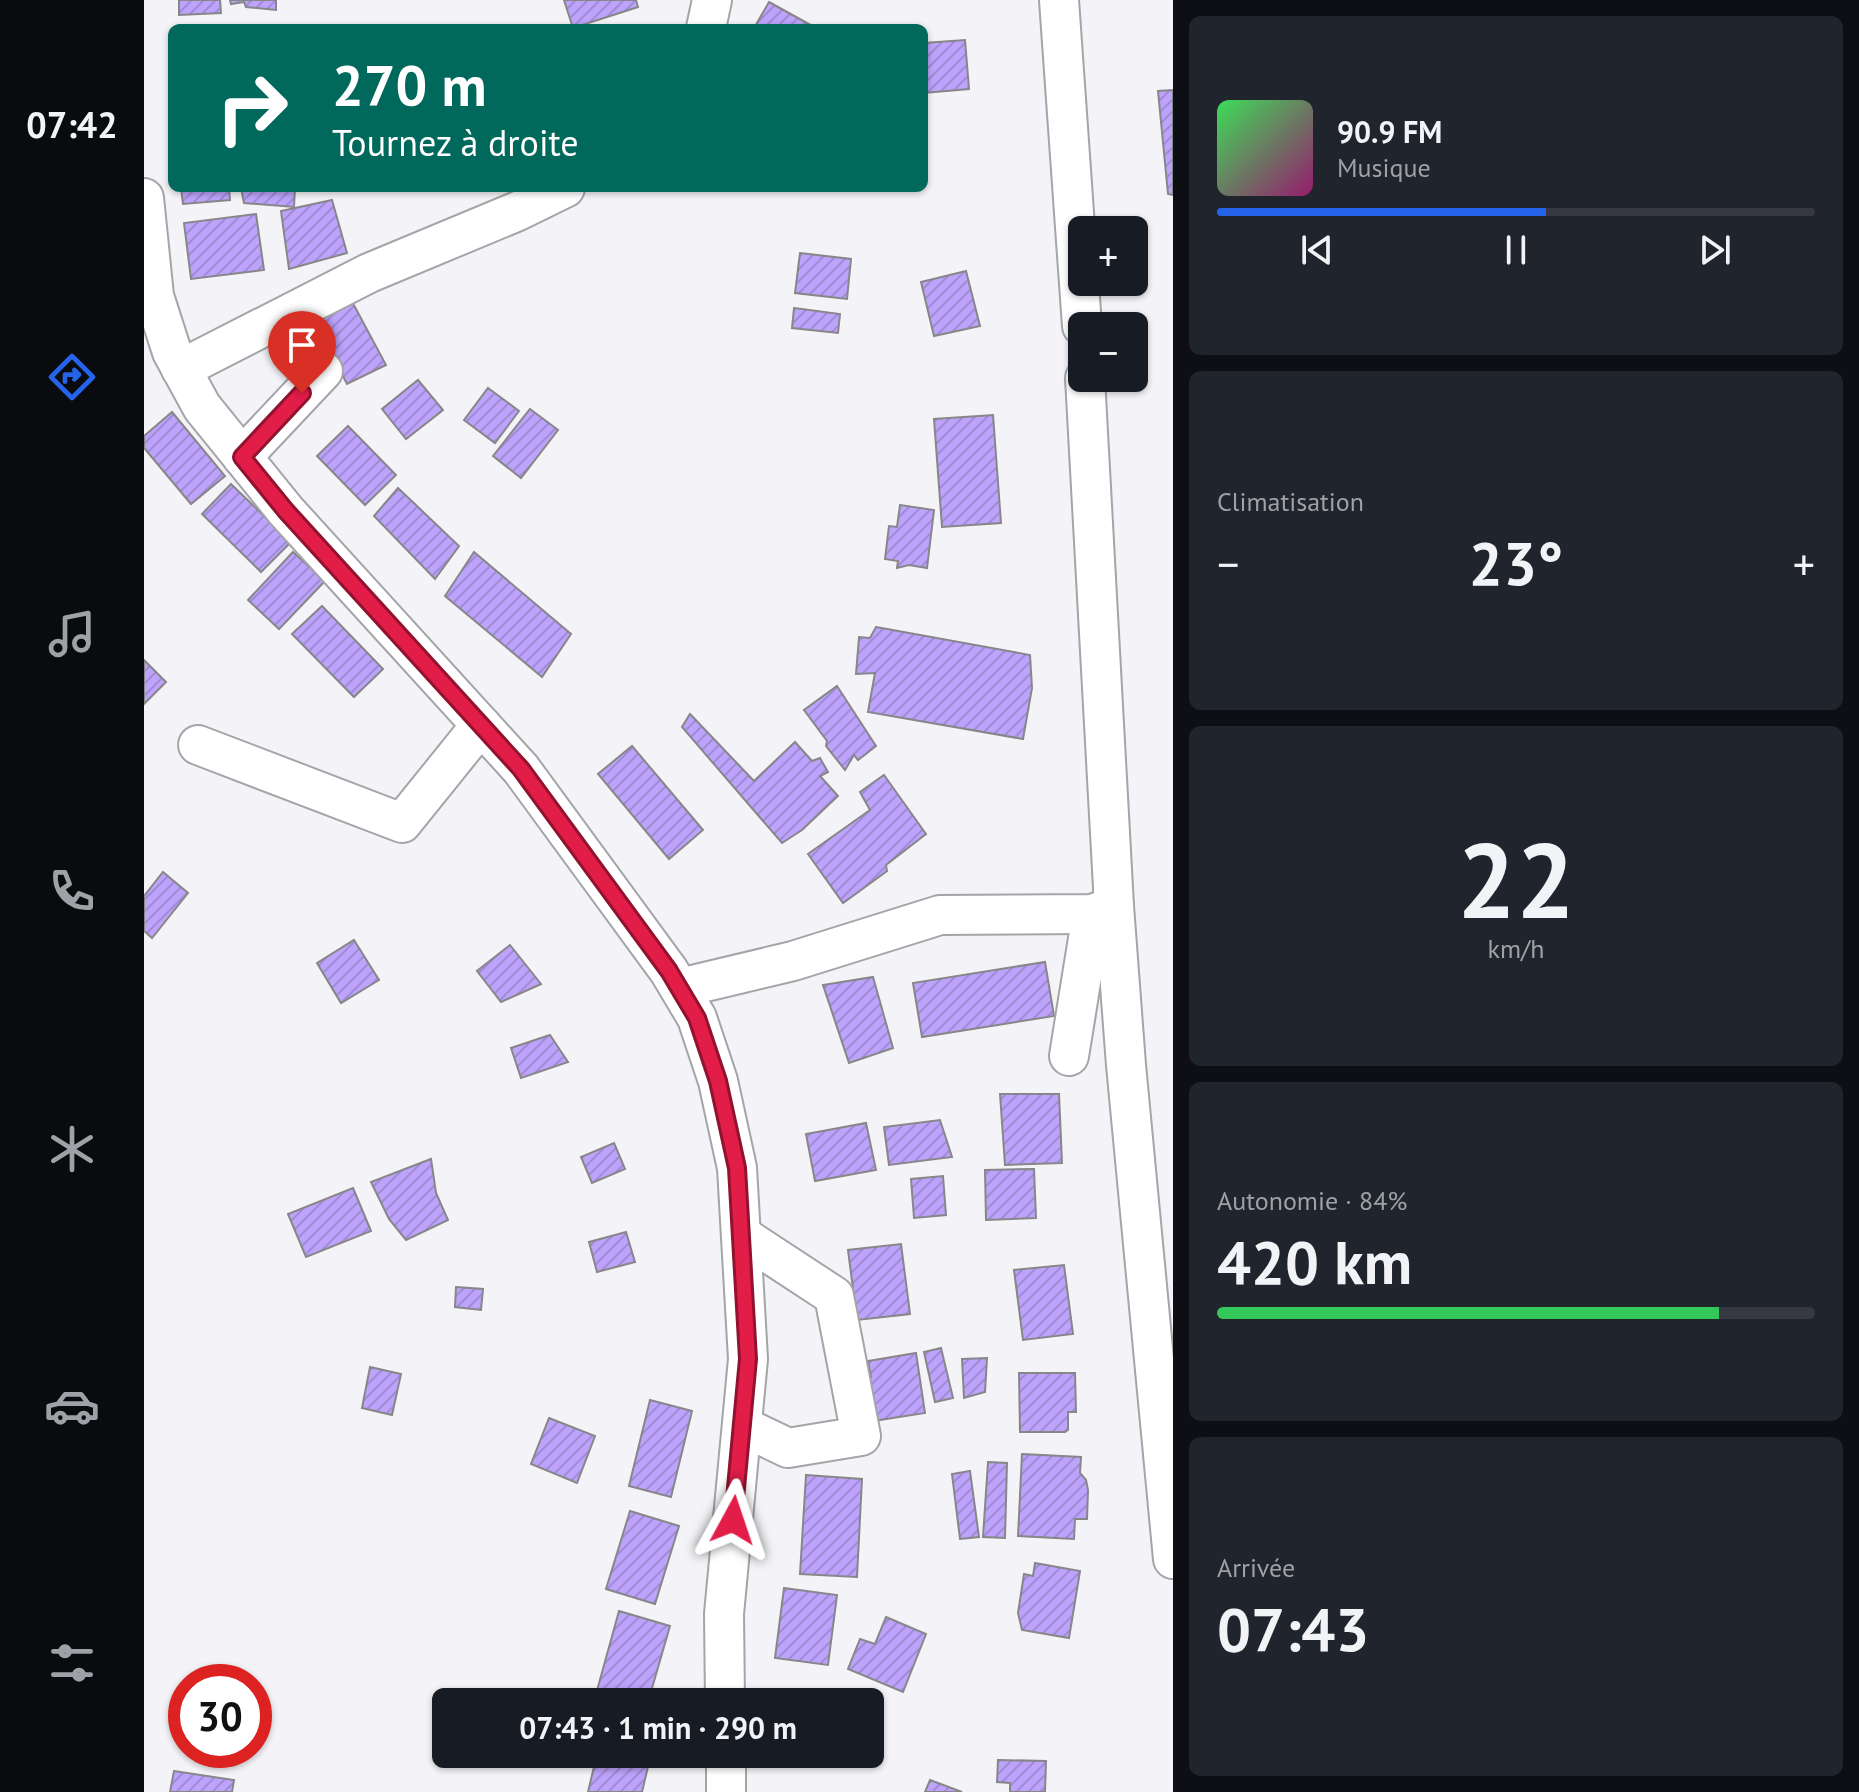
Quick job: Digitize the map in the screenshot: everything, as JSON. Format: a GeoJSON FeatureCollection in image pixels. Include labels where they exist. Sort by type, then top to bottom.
{"type":"FeatureCollection","features":[{"type":"Feature","properties":{"kind":"street"},"geometry":{"type":"LineString","coordinates":[[707,24],[712,0]]}},
{"type":"Feature","properties":{"kind":"street"},"geometry":{"type":"LineString","coordinates":[[1059,0],[1081,312]]}},
{"type":"Feature","properties":{"kind":"street"},"geometry":{"type":"LineString","coordinates":[[181,369],[369,273],[557,192]]}},
{"type":"Feature","properties":{"kind":"street"},"geometry":{"type":"LineString","coordinates":[[144,198],[147,266],[154,296],[172,352],[202,407],[286,511],[521,769],[680,988],[697,1018],[718,1081],[737,1168],[748,1359],[724,1614],[725,1688]]}},
{"type":"Feature","properties":{"kind":"street"},"geometry":{"type":"LineString","coordinates":[[242,457],[323,371]]}},
{"type":"Feature","properties":{"kind":"street"},"geometry":{"type":"LineString","coordinates":[[1085,392],[1103,910],[1126,1065],[1173,1559]]}},
{"type":"Feature","properties":{"kind":"street"},"geometry":{"type":"LineString","coordinates":[[198,745],[402,823],[481,725]]}},
{"type":"Feature","properties":{"kind":"street"},"geometry":{"type":"LineString","coordinates":[[680,988],[793,961],[940,915],[1103,910]]}},
{"type":"Feature","properties":{"kind":"street"},"geometry":{"type":"LineString","coordinates":[[1069,1056],[1103,910]]}},
{"type":"Feature","properties":{"kind":"street"},"geometry":{"type":"LineString","coordinates":[[741,1235],[834,1296],[861,1436],[788,1448],[742,1426]]}},
{"type":"Feature","properties":{"kind":"street"},"geometry":{"type":"LineString","coordinates":[[726,1768],[726,1792]]}},
{"type":"Feature","properties":{"kind":"building"},"geometry":{"type":"Polygon","coordinates":[[[179,0],[220,0],[221,13],[179,15],[179,0]]]}},
{"type":"Feature","properties":{"kind":"building"},"geometry":{"type":"Polygon","coordinates":[[[230,0],[276,0],[276,10],[246,7],[244,2],[231,4],[230,0]]]}},
{"type":"Feature","properties":{"kind":"building"},"geometry":{"type":"Polygon","coordinates":[[[564,0],[636,0],[638,7],[585,24],[572,24],[564,0]]]}},
{"type":"Feature","properties":{"kind":"building"},"geometry":{"type":"Polygon","coordinates":[[[769,2],[809,24],[756,24],[769,2]]]}},
{"type":"Feature","properties":{"kind":"building"},"geometry":{"type":"Polygon","coordinates":[[[965,40],[969,89],[928,93],[928,43],[965,40]]]}},
{"type":"Feature","properties":{"kind":"building"},"geometry":{"type":"Polygon","coordinates":[[[1173,90],[1173,195],[1168,194],[1158,91],[1173,90]]]}},
{"type":"Feature","properties":{"kind":"building"},"geometry":{"type":"Polygon","coordinates":[[[182,192],[229,192],[230,200],[183,204],[182,192]]]}},
{"type":"Feature","properties":{"kind":"building"},"geometry":{"type":"Polygon","coordinates":[[[242,192],[295,192],[294,207],[244,203],[242,192]]]}},
{"type":"Feature","properties":{"kind":"building"},"geometry":{"type":"Polygon","coordinates":[[[332,200],[347,253],[289,269],[281,211],[332,200]]]}},
{"type":"Feature","properties":{"kind":"building"},"geometry":{"type":"Polygon","coordinates":[[[256,214],[264,270],[191,279],[184,223],[256,214]]]}},
{"type":"Feature","properties":{"kind":"building"},"geometry":{"type":"Polygon","coordinates":[[[800,253],[851,259],[847,299],[795,293],[800,253]]]}},
{"type":"Feature","properties":{"kind":"building"},"geometry":{"type":"Polygon","coordinates":[[[966,271],[980,326],[934,336],[921,282],[966,271]]]}},
{"type":"Feature","properties":{"kind":"building"},"geometry":{"type":"Polygon","coordinates":[[[348,294],[386,365],[347,384],[311,314],[348,294]]]}},
{"type":"Feature","properties":{"kind":"building"},"geometry":{"type":"Polygon","coordinates":[[[794,308],[840,314],[838,333],[792,328],[794,308]]]}},
{"type":"Feature","properties":{"kind":"building"},"geometry":{"type":"Polygon","coordinates":[[[418,380],[443,410],[406,439],[382,409],[418,380]]]}},
{"type":"Feature","properties":{"kind":"building"},"geometry":{"type":"Polygon","coordinates":[[[488,388],[519,411],[495,443],[464,420],[488,388]]]}},
{"type":"Feature","properties":{"kind":"building"},"geometry":{"type":"Polygon","coordinates":[[[530,409],[558,430],[521,478],[493,456],[530,409]]]}},
{"type":"Feature","properties":{"kind":"building"},"geometry":{"type":"Polygon","coordinates":[[[172,412],[225,476],[191,504],[144,448],[144,436],[172,412]]]}},
{"type":"Feature","properties":{"kind":"building"},"geometry":{"type":"Polygon","coordinates":[[[993,415],[1001,523],[942,527],[934,419],[993,415]]]}},
{"type":"Feature","properties":{"kind":"building"},"geometry":{"type":"Polygon","coordinates":[[[348,426],[396,475],[365,505],[317,456],[348,426]]]}},
{"type":"Feature","properties":{"kind":"building"},"geometry":{"type":"Polygon","coordinates":[[[231,484],[291,542],[261,572],[202,514],[231,484]]]}},
{"type":"Feature","properties":{"kind":"building"},"geometry":{"type":"Polygon","coordinates":[[[398,488],[459,546],[435,579],[374,516],[398,488]]]}},
{"type":"Feature","properties":{"kind":"building"},"geometry":{"type":"Polygon","coordinates":[[[900,505],[934,510],[927,568],[909,565],[897,568],[898,561],[885,559],[889,526],[897,527],[900,505]]]}},
{"type":"Feature","properties":{"kind":"building"},"geometry":{"type":"Polygon","coordinates":[[[293,552],[325,581],[279,629],[248,600],[293,552]]]}},
{"type":"Feature","properties":{"kind":"building"},"geometry":{"type":"Polygon","coordinates":[[[474,552],[571,634],[542,677],[445,596],[474,552]]]}},
{"type":"Feature","properties":{"kind":"building"},"geometry":{"type":"Polygon","coordinates":[[[322,606],[383,669],[354,697],[292,634],[322,606]]]}},
{"type":"Feature","properties":{"kind":"building"},"geometry":{"type":"Polygon","coordinates":[[[876,627],[1030,655],[1032,688],[1023,739],[868,712],[875,673],[856,674],[859,637],[870,638],[876,627]]]}},
{"type":"Feature","properties":{"kind":"building"},"geometry":{"type":"Polygon","coordinates":[[[144,660],[166,682],[144,704],[144,660]]]}},
{"type":"Feature","properties":{"kind":"building"},"geometry":{"type":"Polygon","coordinates":[[[837,686],[876,746],[858,760],[854,755],[845,770],[804,710],[837,686]]]}},
{"type":"Feature","properties":{"kind":"building"},"geometry":{"type":"Polygon","coordinates":[[[690,714],[754,781],[795,742],[812,761],[820,758],[828,772],[820,776],[838,796],[802,830],[782,843],[682,727],[690,714]]]}},
{"type":"Feature","properties":{"kind":"building"},"geometry":{"type":"Polygon","coordinates":[[[632,746],[703,830],[669,859],[598,774],[632,746]]]}},
{"type":"Feature","properties":{"kind":"building"},"geometry":{"type":"Polygon","coordinates":[[[884,775],[926,834],[886,865],[887,871],[843,903],[808,854],[870,810],[860,792],[884,775]]]}},
{"type":"Feature","properties":{"kind":"building"},"geometry":{"type":"Polygon","coordinates":[[[163,872],[188,893],[152,938],[144,931],[144,896],[163,872]]]}},
{"type":"Feature","properties":{"kind":"building"},"geometry":{"type":"Polygon","coordinates":[[[354,940],[379,980],[341,1003],[317,963],[354,940]]]}},
{"type":"Feature","properties":{"kind":"building"},"geometry":{"type":"Polygon","coordinates":[[[510,945],[541,984],[501,1002],[477,971],[510,945]]]}},
{"type":"Feature","properties":{"kind":"building"},"geometry":{"type":"Polygon","coordinates":[[[1045,962],[1054,1016],[922,1037],[913,983],[1045,962]]]}},
{"type":"Feature","properties":{"kind":"building"},"geometry":{"type":"Polygon","coordinates":[[[873,977],[893,1048],[849,1063],[823,985],[873,977]]]}},
{"type":"Feature","properties":{"kind":"building"},"geometry":{"type":"Polygon","coordinates":[[[550,1035],[568,1062],[521,1078],[511,1048],[550,1035]]]}},
{"type":"Feature","properties":{"kind":"building"},"geometry":{"type":"Polygon","coordinates":[[[1000,1094],[1059,1094],[1062,1163],[1005,1165],[1000,1094]]]}},
{"type":"Feature","properties":{"kind":"building"},"geometry":{"type":"Polygon","coordinates":[[[940,1120],[952,1157],[889,1165],[884,1127],[940,1120]]]}},
{"type":"Feature","properties":{"kind":"building"},"geometry":{"type":"Polygon","coordinates":[[[866,1123],[876,1170],[815,1181],[806,1134],[866,1123]]]}},
{"type":"Feature","properties":{"kind":"building"},"geometry":{"type":"Polygon","coordinates":[[[614,1143],[625,1169],[592,1183],[581,1157],[614,1143]]]}},
{"type":"Feature","properties":{"kind":"building"},"geometry":{"type":"Polygon","coordinates":[[[431,1159],[436,1193],[448,1220],[406,1240],[389,1219],[371,1182],[431,1159]]]}},
{"type":"Feature","properties":{"kind":"building"},"geometry":{"type":"Polygon","coordinates":[[[1034,1169],[1036,1218],[986,1220],[985,1170],[1034,1169]]]}},
{"type":"Feature","properties":{"kind":"building"},"geometry":{"type":"Polygon","coordinates":[[[943,1176],[946,1215],[914,1218],[911,1179],[943,1176]]]}},
{"type":"Feature","properties":{"kind":"building"},"geometry":{"type":"Polygon","coordinates":[[[353,1188],[371,1231],[306,1257],[288,1214],[353,1188]]]}},
{"type":"Feature","properties":{"kind":"building"},"geometry":{"type":"Polygon","coordinates":[[[626,1232],[635,1262],[597,1272],[589,1242],[626,1232]]]}},
{"type":"Feature","properties":{"kind":"building"},"geometry":{"type":"Polygon","coordinates":[[[901,1244],[910,1314],[857,1320],[848,1250],[901,1244]]]}},
{"type":"Feature","properties":{"kind":"building"},"geometry":{"type":"Polygon","coordinates":[[[1064,1265],[1073,1334],[1023,1340],[1014,1270],[1064,1265]]]}},
{"type":"Feature","properties":{"kind":"building"},"geometry":{"type":"Polygon","coordinates":[[[456,1287],[483,1289],[481,1310],[455,1307],[456,1287]]]}},
{"type":"Feature","properties":{"kind":"building"},"geometry":{"type":"Polygon","coordinates":[[[941,1348],[953,1398],[935,1402],[924,1352],[941,1348]]]}},
{"type":"Feature","properties":{"kind":"building"},"geometry":{"type":"Polygon","coordinates":[[[916,1353],[925,1413],[873,1421],[865,1378],[871,1377],[868,1361],[916,1353]]]}},
{"type":"Feature","properties":{"kind":"building"},"geometry":{"type":"Polygon","coordinates":[[[987,1358],[985,1392],[964,1398],[962,1359],[987,1358]]]}},
{"type":"Feature","properties":{"kind":"building"},"geometry":{"type":"Polygon","coordinates":[[[370,1367],[401,1374],[392,1415],[362,1408],[370,1367]]]}},
{"type":"Feature","properties":{"kind":"building"},"geometry":{"type":"Polygon","coordinates":[[[1019,1373],[1075,1373],[1076,1412],[1068,1412],[1068,1430],[1020,1432],[1019,1373]]]}},
{"type":"Feature","properties":{"kind":"building"},"geometry":{"type":"Polygon","coordinates":[[[650,1400],[692,1411],[671,1497],[629,1486],[650,1400]]]}},
{"type":"Feature","properties":{"kind":"building"},"geometry":{"type":"Polygon","coordinates":[[[549,1418],[595,1436],[577,1483],[531,1464],[549,1418]]]}},
{"type":"Feature","properties":{"kind":"building"},"geometry":{"type":"Polygon","coordinates":[[[1022,1454],[1081,1457],[1080,1473],[1086,1480],[1088,1490],[1087,1519],[1075,1519],[1074,1539],[1018,1536],[1022,1454]]]}},
{"type":"Feature","properties":{"kind":"building"},"geometry":{"type":"Polygon","coordinates":[[[988,1462],[1007,1463],[1005,1538],[983,1537],[988,1462]]]}},
{"type":"Feature","properties":{"kind":"building"},"geometry":{"type":"Polygon","coordinates":[[[970,1471],[979,1537],[960,1539],[952,1474],[970,1471]]]}},
{"type":"Feature","properties":{"kind":"building"},"geometry":{"type":"Polygon","coordinates":[[[806,1475],[862,1479],[857,1577],[800,1574],[806,1475]]]}},
{"type":"Feature","properties":{"kind":"building"},"geometry":{"type":"Polygon","coordinates":[[[630,1511],[679,1526],[655,1604],[606,1589],[630,1511]]]}},
{"type":"Feature","properties":{"kind":"building"},"geometry":{"type":"Polygon","coordinates":[[[1035,1563],[1080,1571],[1069,1638],[1022,1630],[1018,1613],[1024,1574],[1033,1576],[1035,1563]]]}},
{"type":"Feature","properties":{"kind":"building"},"geometry":{"type":"Polygon","coordinates":[[[784,1588],[837,1595],[828,1665],[775,1658],[784,1588]]]}},
{"type":"Feature","properties":{"kind":"building"},"geometry":{"type":"Polygon","coordinates":[[[619,1611],[670,1626],[652,1688],[598,1688],[619,1611]]]}},
{"type":"Feature","properties":{"kind":"building"},"geometry":{"type":"Polygon","coordinates":[[[886,1617],[926,1634],[903,1692],[848,1669],[860,1639],[875,1644],[886,1617]]]}},
{"type":"Feature","properties":{"kind":"building"},"geometry":{"type":"Polygon","coordinates":[[[998,1760],[1046,1761],[1045,1792],[1010,1792],[1010,1783],[997,1782],[998,1760]]]}},
{"type":"Feature","properties":{"kind":"building"},"geometry":{"type":"Polygon","coordinates":[[[594,1768],[648,1768],[642,1792],[588,1792],[594,1768]]]}},
{"type":"Feature","properties":{"kind":"building"},"geometry":{"type":"Polygon","coordinates":[[[174,1771],[234,1780],[232,1792],[170,1792],[174,1771]]]}},
{"type":"Feature","properties":{"kind":"building"},"geometry":{"type":"Polygon","coordinates":[[[930,1780],[962,1792],[925,1792],[930,1780]]]}},
{"type":"Feature","properties":{"kind":"route"},"geometry":{"type":"LineString","coordinates":[[302,393],[242,457],[286,511],[521,769],[669,971],[697,1018],[718,1081],[737,1168],[748,1359],[733,1520]]}}]}
